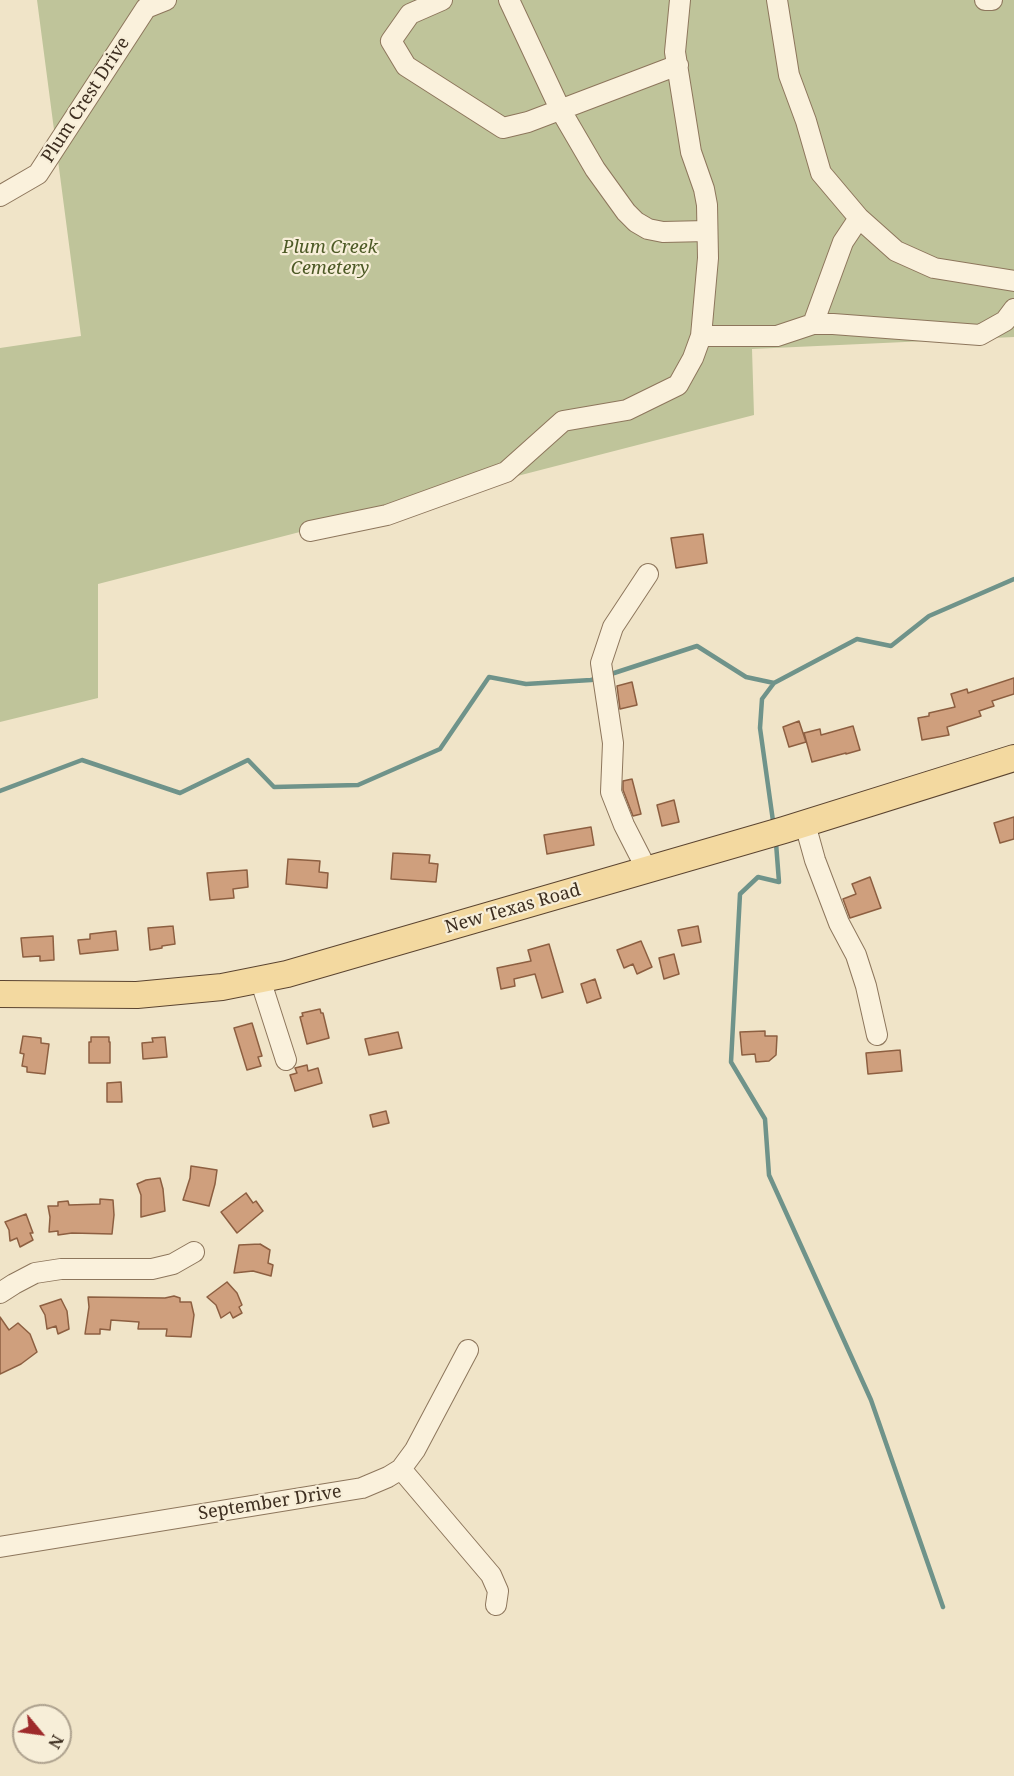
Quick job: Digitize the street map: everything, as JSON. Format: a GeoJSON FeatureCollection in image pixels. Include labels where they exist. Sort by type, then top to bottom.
{"type":"FeatureCollection","features":[{"type":"Feature","properties":{"kind":"main road","name":"New Texas Road"},"geometry":{"type":"LineString","coordinates":[[0,994],[137,995],[222,987],[287,974],[805,824],[1014,758]]}},
{"type":"Feature","properties":{"kind":"street","name":"Plum Crest Drive"},"geometry":{"type":"LineString","coordinates":[[0,196],[38,174],[146,8],[166,0]]}},
{"type":"Feature","properties":{"kind":"street"},"geometry":{"type":"LineString","coordinates":[[442,0],[410,14],[391,41],[406,66],[503,128],[528,122],[678,65]]}},
{"type":"Feature","properties":{"kind":"street"},"geometry":{"type":"LineString","coordinates":[[509,0],[560,109],[595,169],[626,212],[636,222],[663,232],[707,231]]}},
{"type":"Feature","properties":{"kind":"street"},"geometry":{"type":"LineString","coordinates":[[310,531],[387,515],[507,472],[563,421],[627,410],[678,385],[693,358],[701,336],[708,258],[707,205],[691,152],[675,52],[680,0]]}},
{"type":"Feature","properties":{"kind":"street"},"geometry":{"type":"LineString","coordinates":[[777,0],[789,75],[821,173],[859,218],[896,251],[934,268],[1014,281]]}},
{"type":"Feature","properties":{"kind":"street"},"geometry":{"type":"LineString","coordinates":[[985,0],[992,0]]}},
{"type":"Feature","properties":{"kind":"street"},"geometry":{"type":"LineString","coordinates":[[813,324],[843,242],[859,218]]}},
{"type":"Feature","properties":{"kind":"street"},"geometry":{"type":"LineString","coordinates":[[701,336],[777,336],[813,324],[980,335],[1005,321],[1014,309]]}},
{"type":"Feature","properties":{"kind":"street"},"geometry":{"type":"LineString","coordinates":[[647,870],[624,825],[611,792],[613,743],[601,663],[613,627],[648,574]]}},
{"type":"Feature","properties":{"kind":"street"},"geometry":{"type":"LineString","coordinates":[[805,824],[815,860],[839,923],[856,955],[866,986],[877,1035]]}},
{"type":"Feature","properties":{"kind":"street"},"geometry":{"type":"LineString","coordinates":[[260,979],[286,1060]]}},
{"type":"Feature","properties":{"kind":"street"},"geometry":{"type":"LineString","coordinates":[[0,1293],[35,1273],[62,1269],[152,1269],[173,1264],[194,1252]]}},
{"type":"Feature","properties":{"kind":"street","name":"September Drive"},"geometry":{"type":"LineString","coordinates":[[0,1547],[362,1488],[388,1477],[401,1468],[415,1450],[468,1350]]}},
{"type":"Feature","properties":{"kind":"street"},"geometry":{"type":"LineString","coordinates":[[401,1468],[491,1575],[498,1591],[496,1605]]}},
{"type":"Feature","properties":{"kind":"green space","name":"Plum Creek Cemetery"},"geometry":{"type":"Polygon","coordinates":[[[37,0],[1014,0],[1014,337],[752,349],[754,415],[98,584],[98,698],[0,722],[0,348],[81,336],[37,0]]]}},
{"type":"Feature","properties":{"kind":"building"},"geometry":{"type":"Polygon","coordinates":[[[703,534],[707,563],[676,568],[671,538],[703,534]]]}},
{"type":"Feature","properties":{"kind":"building"},"geometry":{"type":"Polygon","coordinates":[[[1014,678],[1014,694],[992,701],[994,706],[979,711],[981,716],[947,727],[949,735],[922,740],[918,718],[955,707],[951,694],[967,689],[968,693],[1014,678]]]}},
{"type":"Feature","properties":{"kind":"building"},"geometry":{"type":"Polygon","coordinates":[[[632,682],[637,705],[620,709],[617,686],[632,682]]]}},
{"type":"Feature","properties":{"kind":"building"},"geometry":{"type":"Polygon","coordinates":[[[799,721],[806,742],[789,747],[783,727],[799,721]]]}},
{"type":"Feature","properties":{"kind":"building"},"geometry":{"type":"Polygon","coordinates":[[[853,726],[860,750],[812,762],[804,733],[820,729],[821,735],[853,726]]]}},
{"type":"Feature","properties":{"kind":"building"},"geometry":{"type":"Polygon","coordinates":[[[632,779],[641,814],[633,816],[623,790],[623,781],[632,779]]]}},
{"type":"Feature","properties":{"kind":"building"},"geometry":{"type":"Polygon","coordinates":[[[674,800],[679,822],[662,826],[657,805],[674,800]]]}},
{"type":"Feature","properties":{"kind":"building"},"geometry":{"type":"Polygon","coordinates":[[[1014,817],[1014,839],[1000,843],[994,823],[1014,817]]]}},
{"type":"Feature","properties":{"kind":"building"},"geometry":{"type":"Polygon","coordinates":[[[591,827],[594,845],[547,854],[544,835],[591,827]]]}},
{"type":"Feature","properties":{"kind":"building"},"geometry":{"type":"Polygon","coordinates":[[[393,853],[430,855],[429,863],[438,864],[436,882],[391,879],[393,853]]]}},
{"type":"Feature","properties":{"kind":"building"},"geometry":{"type":"Polygon","coordinates":[[[288,859],[320,861],[319,872],[328,873],[327,888],[286,884],[288,859]]]}},
{"type":"Feature","properties":{"kind":"building"},"geometry":{"type":"Polygon","coordinates":[[[247,870],[248,887],[233,889],[234,898],[210,900],[207,873],[247,870]]]}},
{"type":"Feature","properties":{"kind":"building"},"geometry":{"type":"Polygon","coordinates":[[[870,877],[881,908],[850,918],[843,899],[856,894],[852,884],[870,877]]]}},
{"type":"Feature","properties":{"kind":"building"},"geometry":{"type":"Polygon","coordinates":[[[173,926],[175,944],[150,950],[148,928],[173,926]]]}},
{"type":"Feature","properties":{"kind":"building"},"geometry":{"type":"Polygon","coordinates":[[[698,926],[701,942],[682,946],[678,930],[698,926]]]}},
{"type":"Feature","properties":{"kind":"building"},"geometry":{"type":"Polygon","coordinates":[[[116,931],[118,950],[80,954],[78,940],[90,939],[90,934],[116,931]]]}},
{"type":"Feature","properties":{"kind":"building"},"geometry":{"type":"Polygon","coordinates":[[[53,936],[54,960],[40,961],[40,956],[23,957],[21,938],[53,936]]]}},
{"type":"Feature","properties":{"kind":"building"},"geometry":{"type":"Polygon","coordinates":[[[641,941],[652,967],[637,974],[633,964],[624,968],[617,950],[641,941]]]}},
{"type":"Feature","properties":{"kind":"building"},"geometry":{"type":"Polygon","coordinates":[[[549,944],[563,992],[542,998],[535,974],[514,979],[515,986],[501,989],[497,968],[531,961],[528,950],[549,944]]]}},
{"type":"Feature","properties":{"kind":"building"},"geometry":{"type":"Polygon","coordinates":[[[674,954],[679,974],[664,979],[659,958],[674,954]]]}},
{"type":"Feature","properties":{"kind":"building"},"geometry":{"type":"Polygon","coordinates":[[[595,979],[601,998],[587,1003],[581,984],[595,979]]]}},
{"type":"Feature","properties":{"kind":"building"},"geometry":{"type":"Polygon","coordinates":[[[320,1009],[329,1038],[307,1044],[300,1017],[303,1016],[302,1013],[320,1009]]]}},
{"type":"Feature","properties":{"kind":"building"},"geometry":{"type":"Polygon","coordinates":[[[252,1023],[262,1056],[258,1057],[261,1066],[247,1070],[234,1028],[252,1023]]]}},
{"type":"Feature","properties":{"kind":"building"},"geometry":{"type":"Polygon","coordinates":[[[765,1031],[765,1036],[777,1036],[776,1055],[769,1061],[756,1062],[755,1054],[742,1055],[740,1032],[765,1031]]]}},
{"type":"Feature","properties":{"kind":"building"},"geometry":{"type":"Polygon","coordinates":[[[398,1032],[402,1048],[369,1055],[365,1039],[398,1032]]]}},
{"type":"Feature","properties":{"kind":"building"},"geometry":{"type":"Polygon","coordinates":[[[23,1036],[41,1038],[41,1043],[49,1044],[45,1074],[27,1072],[27,1067],[22,1066],[24,1054],[20,1053],[23,1036]]]}},
{"type":"Feature","properties":{"kind":"building"},"geometry":{"type":"Polygon","coordinates":[[[91,1037],[109,1037],[110,1063],[89,1063],[91,1037]]]}},
{"type":"Feature","properties":{"kind":"building"},"geometry":{"type":"Polygon","coordinates":[[[165,1037],[167,1057],[143,1059],[142,1043],[153,1042],[152,1038],[165,1037]]]}},
{"type":"Feature","properties":{"kind":"building"},"geometry":{"type":"Polygon","coordinates":[[[900,1050],[902,1071],[868,1074],[866,1053],[900,1050]]]}},
{"type":"Feature","properties":{"kind":"building"},"geometry":{"type":"Polygon","coordinates":[[[307,1065],[308,1071],[318,1068],[322,1083],[295,1091],[290,1075],[297,1073],[295,1068],[307,1065]]]}},
{"type":"Feature","properties":{"kind":"building"},"geometry":{"type":"Polygon","coordinates":[[[121,1082],[122,1102],[107,1102],[107,1083],[121,1082]]]}},
{"type":"Feature","properties":{"kind":"building"},"geometry":{"type":"Polygon","coordinates":[[[386,1111],[389,1123],[373,1127],[370,1115],[386,1111]]]}},
{"type":"Feature","properties":{"kind":"building"},"geometry":{"type":"Polygon","coordinates":[[[191,1166],[217,1170],[209,1206],[183,1200],[191,1166]]]}},
{"type":"Feature","properties":{"kind":"building"},"geometry":{"type":"Polygon","coordinates":[[[160,1178],[165,1211],[141,1217],[141,1195],[137,1184],[160,1178]]]}},
{"type":"Feature","properties":{"kind":"building"},"geometry":{"type":"Polygon","coordinates":[[[246,1193],[263,1211],[237,1233],[221,1212],[246,1193]]]}},
{"type":"Feature","properties":{"kind":"building"},"geometry":{"type":"Polygon","coordinates":[[[100,1199],[113,1200],[112,1234],[58,1235],[58,1231],[49,1232],[48,1206],[58,1206],[58,1202],[68,1201],[69,1205],[100,1204],[100,1199]]]}},
{"type":"Feature","properties":{"kind":"building"},"geometry":{"type":"Polygon","coordinates":[[[26,1214],[33,1233],[30,1233],[33,1240],[20,1247],[17,1238],[10,1241],[9,1230],[5,1222],[26,1214]]]}},
{"type":"Feature","properties":{"kind":"building"},"geometry":{"type":"Polygon","coordinates":[[[260,1244],[270,1250],[268,1263],[273,1265],[271,1276],[253,1271],[234,1273],[239,1245],[260,1244]]]}},
{"type":"Feature","properties":{"kind":"building"},"geometry":{"type":"Polygon","coordinates":[[[227,1282],[237,1293],[242,1305],[239,1307],[242,1313],[233,1318],[230,1312],[221,1318],[216,1305],[207,1297],[227,1282]]]}},
{"type":"Feature","properties":{"kind":"building"},"geometry":{"type":"Polygon","coordinates":[[[174,1296],[180,1298],[180,1302],[191,1302],[194,1315],[191,1337],[166,1336],[167,1329],[138,1329],[139,1322],[111,1320],[110,1330],[100,1329],[100,1334],[85,1334],[89,1307],[88,1297],[165,1298],[174,1296]]]}},
{"type":"Feature","properties":{"kind":"building"},"geometry":{"type":"Polygon","coordinates":[[[61,1299],[67,1311],[69,1329],[58,1334],[56,1326],[47,1329],[45,1315],[40,1306],[61,1299]]]}},
{"type":"Feature","properties":{"kind":"building"},"geometry":{"type":"Polygon","coordinates":[[[0,1317],[9,1330],[18,1323],[30,1334],[37,1352],[21,1364],[0,1374],[0,1317]]]}},
{"type":"Feature","properties":{"kind":"waterway"},"geometry":{"type":"LineString","coordinates":[[773,821],[760,728],[762,699],[774,683],[857,639],[891,646],[929,616],[1014,579]]}},
{"type":"Feature","properties":{"kind":"waterway"},"geometry":{"type":"LineString","coordinates":[[608,675],[697,646],[746,677],[774,683]]}},
{"type":"Feature","properties":{"kind":"waterway"},"geometry":{"type":"LineString","coordinates":[[0,791],[82,760],[180,793],[248,760],[274,787],[358,785],[440,749],[489,677],[526,684],[599,678]]}},
{"type":"Feature","properties":{"kind":"waterway"},"geometry":{"type":"LineString","coordinates":[[776,843],[779,882],[758,877],[740,894],[731,1062],[765,1119],[769,1175],[871,1400],[943,1607]]}}]}
